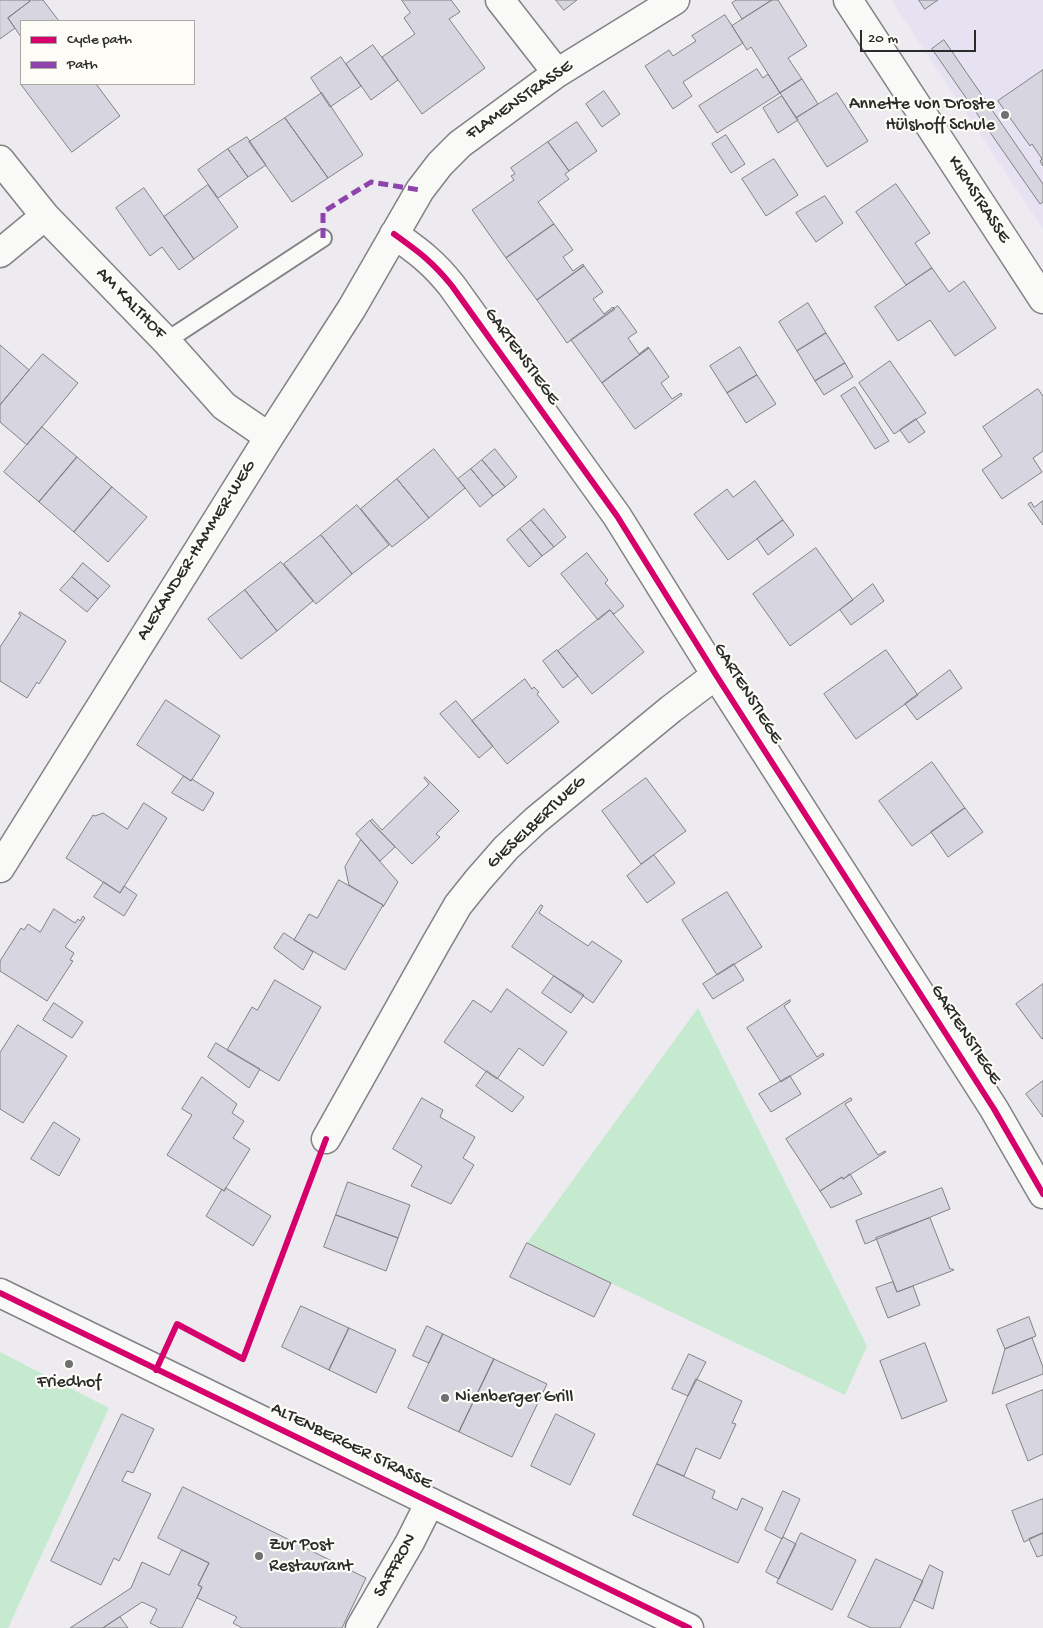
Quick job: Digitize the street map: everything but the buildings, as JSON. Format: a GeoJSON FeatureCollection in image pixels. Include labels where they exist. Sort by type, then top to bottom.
{"type":"FeatureCollection","features":[{"type":"Feature","properties":{"kind":"street"},"geometry":{"type":"LineString","coordinates":[[500,0],[557,73]]}},
{"type":"Feature","properties":{"kind":"street","name":"FLAMENSTRASSE"},"geometry":{"type":"LineString","coordinates":[[394,234],[420,190],[440,164],[460,144],[557,73],[675,0]]}},
{"type":"Feature","properties":{"kind":"street","name":"KIRMSTRASSE"},"geometry":{"type":"LineString","coordinates":[[848,0],[1043,299]]}},
{"type":"Feature","properties":{"kind":"street","name":"AM KALTHOF"},"geometry":{"type":"LineString","coordinates":[[0,160],[44,216],[166,341],[224,406],[269,437]]}},
{"type":"Feature","properties":{"kind":"street"},"geometry":{"type":"LineString","coordinates":[[0,253],[44,216]]}},
{"type":"Feature","properties":{"kind":"street","name":"ALEXANDER-HAMMER-WEG"},"geometry":{"type":"LineString","coordinates":[[0,868],[269,437],[352,308],[394,234]]}},
{"type":"Feature","properties":{"kind":"street","name":"GARTENSTIEGE"},"geometry":{"type":"LineString","coordinates":[[394,234],[424,255],[437,267],[617,516],[716,675],[994,1109],[1043,1194]]}},
{"type":"Feature","properties":{"kind":"street","name":"GIESELBERTWEG"},"geometry":{"type":"LineString","coordinates":[[326,1139],[458,905],[478,880],[506,848],[536,820],[671,709],[716,675]]}},
{"type":"Feature","properties":{"kind":"street","name":"ALTENBERGER STRASSE"},"geometry":{"type":"LineString","coordinates":[[0,1293],[689,1628]]}},
{"type":"Feature","properties":{"kind":"street","name":"SAFFRON"},"geometry":{"type":"LineString","coordinates":[[360,1628],[410,1542],[430,1502]]}},
{"type":"Feature","properties":{"kind":"lane"},"geometry":{"type":"LineString","coordinates":[[166,341],[323,238]]}},
{"type":"Feature","properties":{"kind":"shaded area","name":"Annette von Droste Hülshoff Schule"},"geometry":{"type":"Polygon","coordinates":[[[891,0],[1043,0],[1043,229],[891,0]]]}},
{"type":"Feature","properties":{"kind":"green space"},"geometry":{"type":"Polygon","coordinates":[[[698,1008],[867,1346],[845,1395],[527,1243],[698,1008]]]}},
{"type":"Feature","properties":{"kind":"green space"},"geometry":{"type":"Polygon","coordinates":[[[0,1352],[109,1408],[8,1628],[0,1628],[0,1352]]]}},
{"type":"Feature","properties":{"kind":"marked path"},"geometry":{"type":"LineString","coordinates":[[323,238],[323,212],[371,182],[420,190]]}},
{"type":"Feature","properties":{"kind":"cycle path"},"geometry":{"type":"LineString","coordinates":[[394,234],[425,258],[452,286],[617,516],[716,675],[994,1109],[1043,1194]]}},
{"type":"Feature","properties":{"kind":"cycle path"},"geometry":{"type":"LineString","coordinates":[[156,1370],[177,1324],[243,1359],[326,1139]]}},
{"type":"Feature","properties":{"kind":"cycle path"},"geometry":{"type":"LineString","coordinates":[[0,1293],[689,1628]]}},
{"type":"Feature","properties":{"kind":"place","name":"Annette von Droste Hülshoff Schule"},"geometry":{"type":"Point","coordinates":[1005,115]}},
{"type":"Feature","properties":{"kind":"place","name":"Friedhof"},"geometry":{"type":"Point","coordinates":[69,1364]}},
{"type":"Feature","properties":{"kind":"place","name":"Nienberger Grill"},"geometry":{"type":"Point","coordinates":[445,1398]}},
{"type":"Feature","properties":{"kind":"place","name":"Zur Post Restaurant"},"geometry":{"type":"Point","coordinates":[259,1556]}}]}
